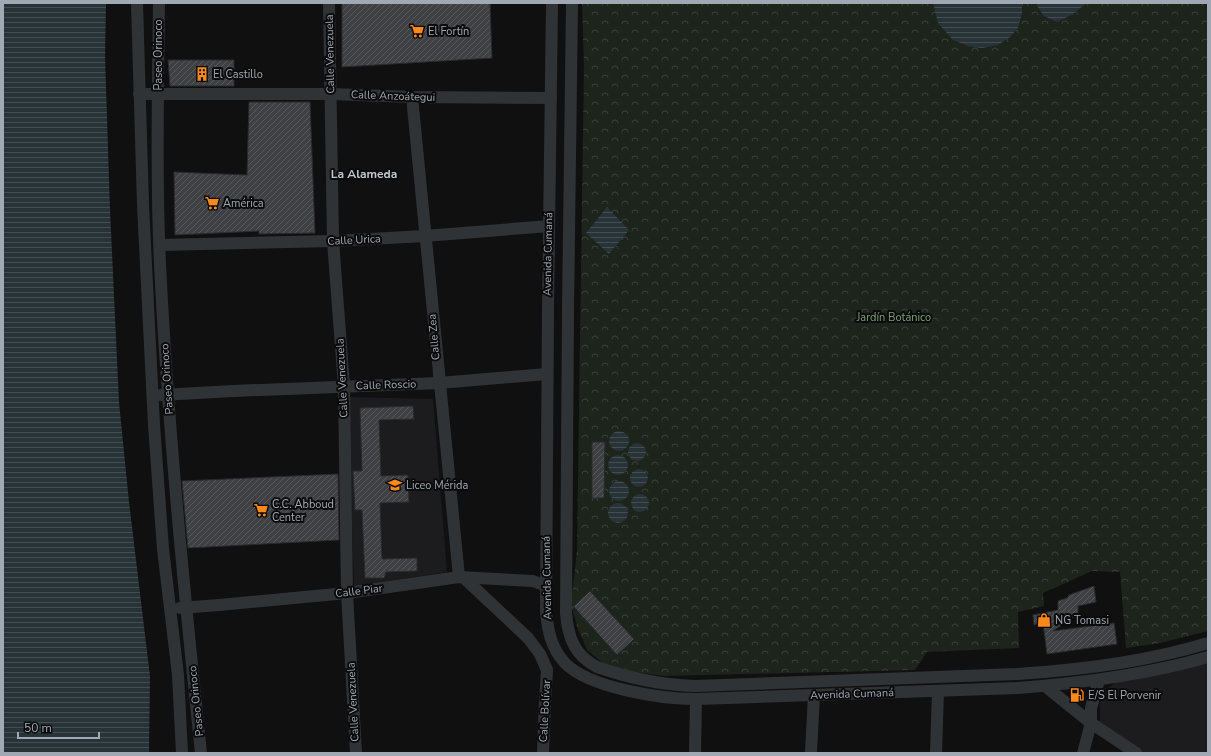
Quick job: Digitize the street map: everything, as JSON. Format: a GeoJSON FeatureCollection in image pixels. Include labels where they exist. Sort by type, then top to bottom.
{"type":"FeatureCollection","features":[{"type":"Feature","properties":{"kind":"street","name":"Paseo Orinoco"},"geometry":{"type":"LineString","coordinates":[[137,3],[139,94],[152,395],[160,512],[178,675],[182,753]]}},
{"type":"Feature","properties":{"kind":"street","name":"Paseo Orinoco"},"geometry":{"type":"LineString","coordinates":[[159,3],[158,182],[168,395],[186,607],[201,753]]}},
{"type":"Feature","properties":{"kind":"street","name":"Calle Venezuela"},"geometry":{"type":"LineString","coordinates":[[329,3],[333,241],[344,386],[347,593],[356,753]]}},
{"type":"Feature","properties":{"kind":"street","name":"Avenida Cumaná"},"geometry":{"type":"LineString","coordinates":[[552,3],[547,374],[546,612],[549,635],[552,643],[564,662],[580,674],[621,689],[663,697],[696,699],[1045,686],[1099,680],[1157,670],[1208,657]]}},
{"type":"Feature","properties":{"kind":"street","name":"Avenida Cumaná"},"geometry":{"type":"LineString","coordinates":[[572,3],[566,612],[569,634],[584,658],[597,667],[632,677],[664,684],[696,686],[1053,672],[1133,661],[1180,651],[1208,643]]}},
{"type":"Feature","properties":{"kind":"street","name":"Calle Anzoátegui"},"geometry":{"type":"LineString","coordinates":[[139,94],[331,94],[412,97],[550,98]]}},
{"type":"Feature","properties":{"kind":"street","name":"Calle Zea"},"geometry":{"type":"LineString","coordinates":[[412,97],[439,383],[461,577]]}},
{"type":"Feature","properties":{"kind":"street","name":"Calle Urica"},"geometry":{"type":"LineString","coordinates":[[160,245],[333,241],[425,236],[549,226]]}},
{"type":"Feature","properties":{"kind":"street","name":"Calle Roscio"},"geometry":{"type":"LineString","coordinates":[[152,395],[439,383],[547,374]]}},
{"type":"Feature","properties":{"kind":"street","name":"Calle Piar"},"geometry":{"type":"LineString","coordinates":[[170,609],[219,606],[347,593],[461,577],[533,581],[546,586]]}},
{"type":"Feature","properties":{"kind":"street","name":"Calle Bolívar"},"geometry":{"type":"LineString","coordinates":[[461,577],[528,638],[540,654],[547,670],[543,753]]}},
{"type":"Feature","properties":{"kind":"street"},"geometry":{"type":"LineString","coordinates":[[1083,753],[1091,723],[1091,708],[1099,680]]}},
{"type":"Feature","properties":{"kind":"street"},"geometry":{"type":"LineString","coordinates":[[1045,686],[1091,723],[1136,753]]}},
{"type":"Feature","properties":{"kind":"street"},"geometry":{"type":"LineString","coordinates":[[936,753],[938,691]]}},
{"type":"Feature","properties":{"kind":"street"},"geometry":{"type":"LineString","coordinates":[[811,753],[814,695]]}},
{"type":"Feature","properties":{"kind":"street"},"geometry":{"type":"LineString","coordinates":[[694,753],[696,699]]}},
{"type":"Feature","properties":{"kind":"shaded area"},"geometry":{"type":"Polygon","coordinates":[[[3,3],[106,3],[105,56],[110,210],[119,402],[129,502],[150,676],[149,753],[3,753],[3,3]]]}},
{"type":"Feature","properties":{"kind":"shaded area"},"geometry":{"type":"Polygon","coordinates":[[[933,3],[1022,3],[1022,13],[1018,28],[1010,37],[998,45],[982,48],[968,46],[953,40],[938,23],[933,3]]]}},
{"type":"Feature","properties":{"kind":"shaded area"},"geometry":{"type":"Polygon","coordinates":[[[1037,3],[1087,3],[1071,15],[1057,22],[1044,16],[1037,6],[1037,3]]]}},
{"type":"Feature","properties":{"kind":"shaded area"},"geometry":{"type":"Polygon","coordinates":[[[607,207],[629,230],[609,254],[586,233],[607,207]]]}},
{"type":"Feature","properties":{"kind":"shaded area","name":"Liceo Mérida"},"geometry":{"type":"Polygon","coordinates":[[[348,397],[433,399],[447,572],[354,586],[348,397]]]}},
{"type":"Feature","properties":{"kind":"shaded area"},"geometry":{"type":"Polygon","coordinates":[[[615,431],[623,431],[629,437],[629,445],[623,451],[615,451],[609,445],[609,437],[615,431]]]}},
{"type":"Feature","properties":{"kind":"shaded area"},"geometry":{"type":"Polygon","coordinates":[[[637,443],[643,446],[646,452],[643,458],[637,461],[631,458],[628,452],[631,446],[637,443]]]}},
{"type":"Feature","properties":{"kind":"shaded area"},"geometry":{"type":"Polygon","coordinates":[[[618,455],[625,458],[628,465],[625,472],[618,475],[611,472],[608,465],[611,458],[618,455]]]}},
{"type":"Feature","properties":{"kind":"shaded area"},"geometry":{"type":"Polygon","coordinates":[[[635,469],[643,469],[648,474],[646,485],[643,487],[635,487],[630,482],[630,474],[635,469]]]}},
{"type":"Feature","properties":{"kind":"shaded area"},"geometry":{"type":"Polygon","coordinates":[[[619,481],[626,484],[629,491],[626,498],[619,501],[612,498],[609,491],[612,484],[619,481]]]}},
{"type":"Feature","properties":{"kind":"shaded area"},"geometry":{"type":"Polygon","coordinates":[[[640,494],[646,497],[649,503],[646,509],[640,512],[634,509],[631,503],[634,497],[640,494]]]}},
{"type":"Feature","properties":{"kind":"shaded area"},"geometry":{"type":"Polygon","coordinates":[[[618,503],[625,506],[628,513],[625,520],[618,523],[611,520],[608,513],[611,506],[618,503]]]}},
{"type":"Feature","properties":{"kind":"shaded area"},"geometry":{"type":"Polygon","coordinates":[[[1208,661],[1208,753],[1137,753],[1100,724],[1100,703],[1107,689],[1119,680],[1208,661]]]}},
{"type":"Feature","properties":{"kind":"green space","name":"Jardín Botánico"},"geometry":{"type":"Polygon","coordinates":[[[582,3],[1208,3],[1208,631],[1160,643],[1126,648],[1120,572],[1092,571],[1043,593],[1044,606],[1018,612],[1019,648],[927,652],[915,670],[663,676],[630,671],[603,663],[587,650],[578,629],[571,605],[577,550],[584,65],[582,3]]]}},
{"type":"Feature","properties":{"kind":"building","name":"El Fortín"},"geometry":{"type":"Polygon","coordinates":[[[342,3],[490,3],[492,58],[342,67],[342,3]]]}},
{"type":"Feature","properties":{"kind":"building","name":"El Castillo"},"geometry":{"type":"Polygon","coordinates":[[[168,60],[234,60],[234,86],[170,86],[168,60]]]}},
{"type":"Feature","properties":{"kind":"building"},"geometry":{"type":"Polygon","coordinates":[[[249,102],[310,102],[315,233],[259,234],[259,231],[175,235],[174,172],[247,175],[249,102]]]}},
{"type":"Feature","properties":{"kind":"building"},"geometry":{"type":"Polygon","coordinates":[[[413,406],[414,419],[379,420],[381,476],[408,475],[409,502],[380,503],[382,559],[417,558],[417,571],[386,572],[384,578],[365,578],[362,510],[355,510],[353,471],[362,471],[360,408],[413,406]]]}},
{"type":"Feature","properties":{"kind":"building"},"geometry":{"type":"Polygon","coordinates":[[[592,442],[605,442],[604,498],[592,498],[592,442]]]}},
{"type":"Feature","properties":{"kind":"building","name":"C.C. Abboud Center"},"geometry":{"type":"Polygon","coordinates":[[[338,474],[339,540],[188,548],[182,481],[338,474]]]}},
{"type":"Feature","properties":{"kind":"building","name":"NG Tomasi"},"geometry":{"type":"Polygon","coordinates":[[[1094,586],[1096,602],[1078,606],[1078,614],[1053,631],[1114,623],[1117,644],[1047,654],[1043,623],[1034,625],[1033,615],[1058,610],[1058,601],[1067,598],[1069,595],[1094,586]]]}},
{"type":"Feature","properties":{"kind":"building"},"geometry":{"type":"Polygon","coordinates":[[[590,591],[634,639],[617,655],[574,607],[590,591]]]}},
{"type":"Feature","properties":{"kind":"place","name":"El Fortín"},"geometry":{"type":"Point","coordinates":[417,31]}},
{"type":"Feature","properties":{"kind":"place","name":"El Castillo"},"geometry":{"type":"Point","coordinates":[202,74]}},
{"type":"Feature","properties":{"kind":"place","name":"América"},"geometry":{"type":"Point","coordinates":[212,203]}},
{"type":"Feature","properties":{"kind":"place","name":"Liceo Mérida"},"geometry":{"type":"Point","coordinates":[395,485]}},
{"type":"Feature","properties":{"kind":"place","name":"C.C. Abboud Center"},"geometry":{"type":"Point","coordinates":[261,510]}},
{"type":"Feature","properties":{"kind":"place","name":"NG Tomasi"},"geometry":{"type":"Point","coordinates":[1044,620]}},
{"type":"Feature","properties":{"kind":"place","name":"E/S El Porvenir"},"geometry":{"type":"Point","coordinates":[1077,695]}},
{"type":"Feature","properties":{"kind":"district","name":"La Alameda"},"geometry":{"type":"Point","coordinates":[364,174]}}]}
